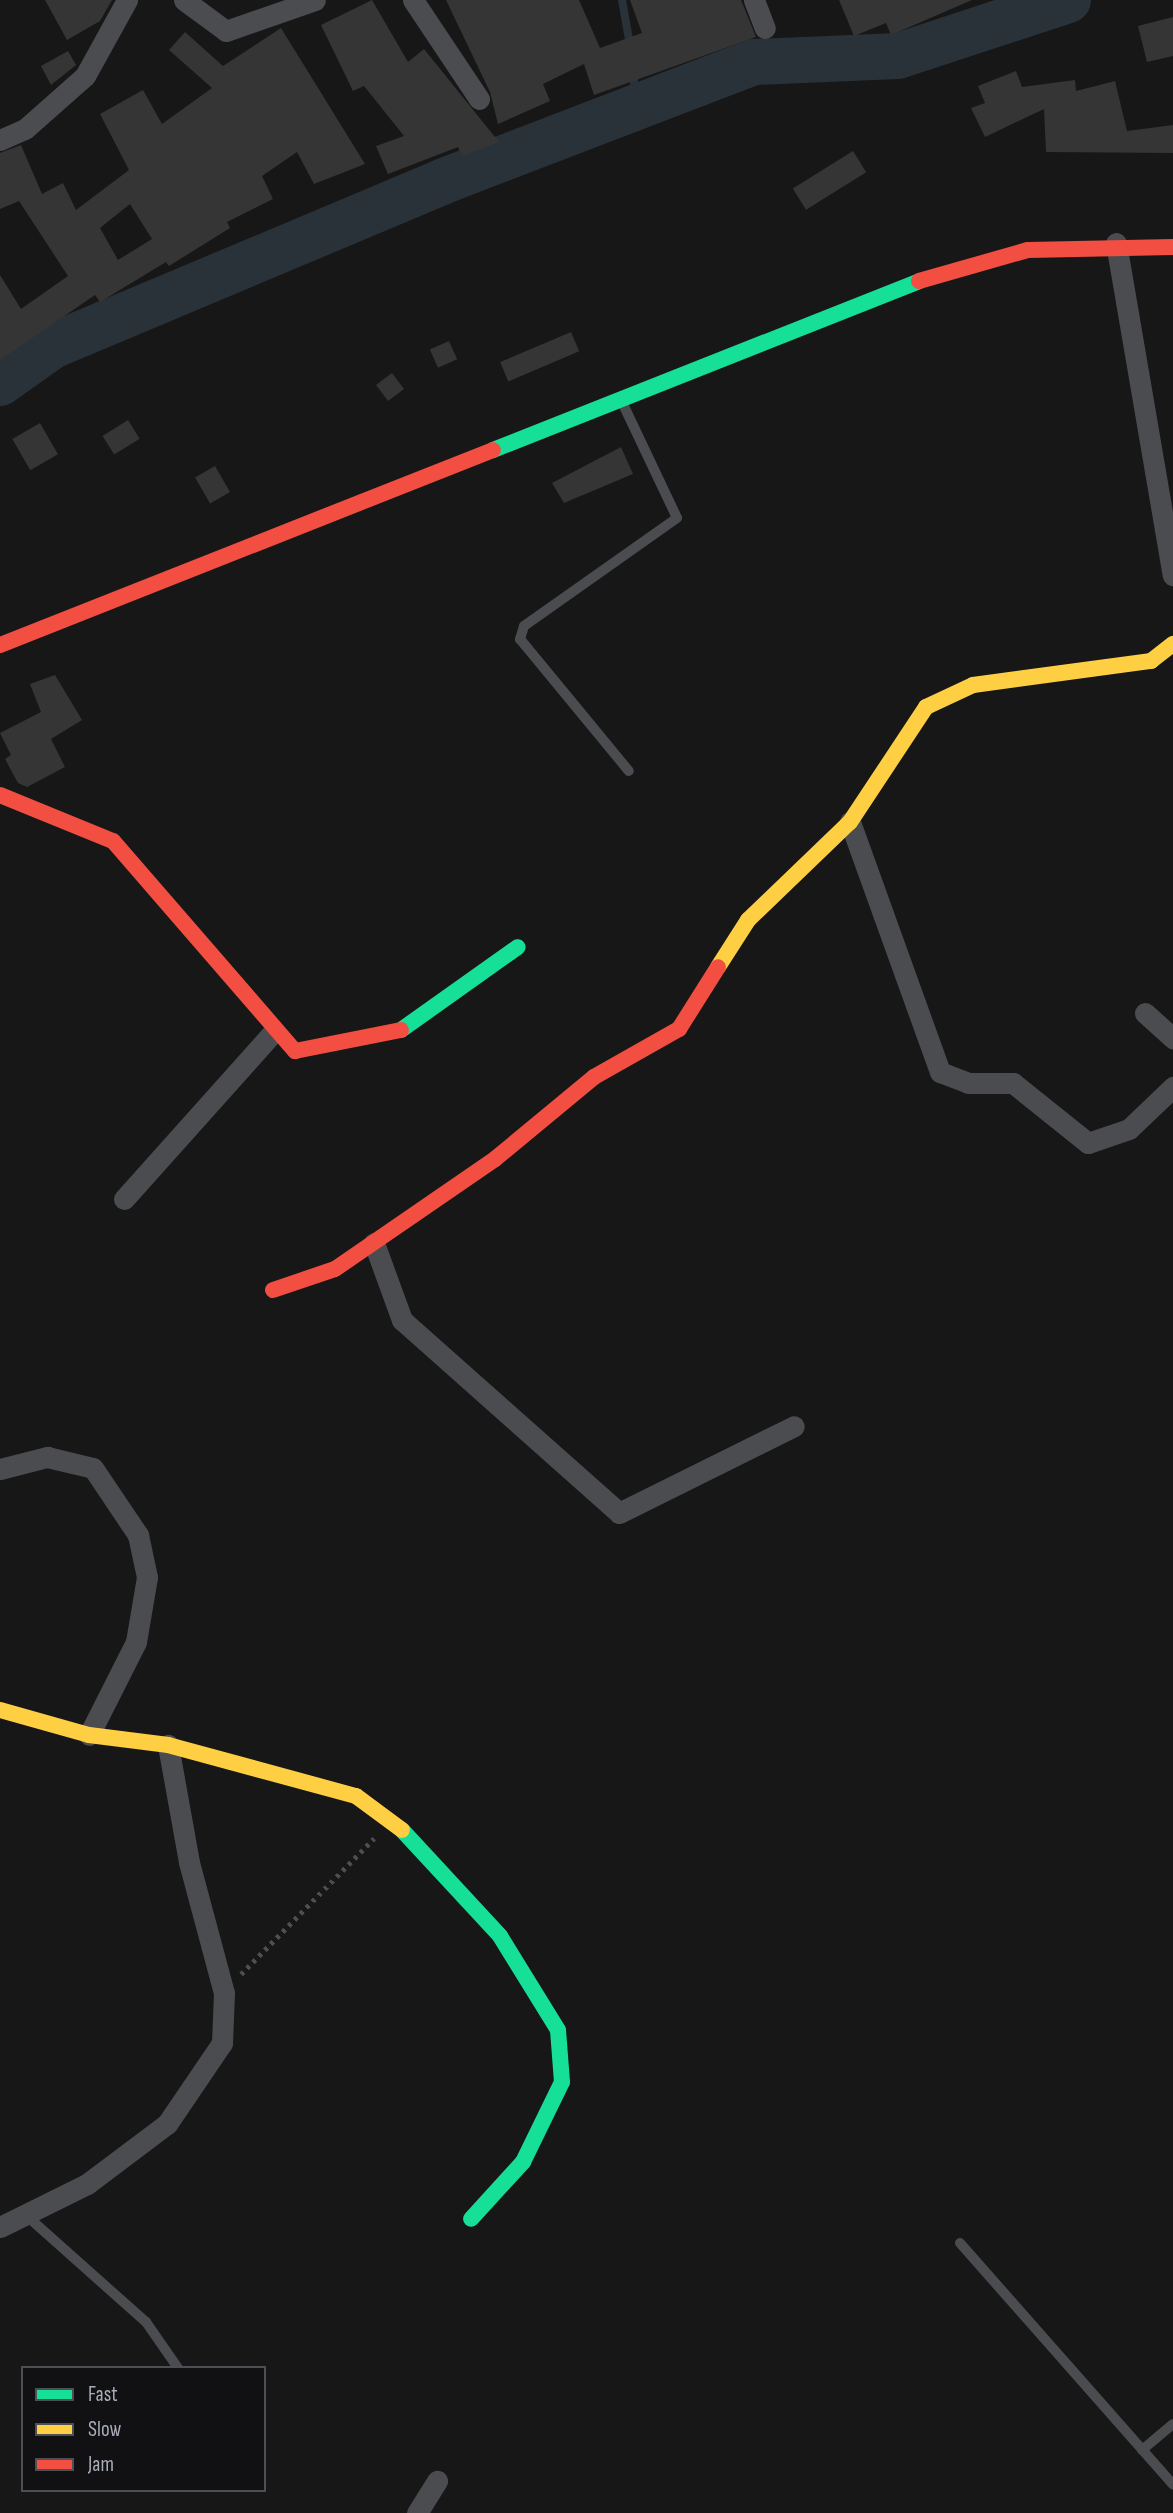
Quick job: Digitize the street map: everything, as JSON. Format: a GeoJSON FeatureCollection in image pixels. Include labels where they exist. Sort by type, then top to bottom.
{"type":"FeatureCollection","features":[{"type":"Feature","properties":{"kind":"street"},"geometry":{"type":"LineString","coordinates":[[0,140],[25,129],[85,76],[127,0]]}},
{"type":"Feature","properties":{"kind":"street"},"geometry":{"type":"LineString","coordinates":[[184,0],[226,31],[290,6],[315,0]]}},
{"type":"Feature","properties":{"kind":"street"},"geometry":{"type":"LineString","coordinates":[[413,0],[480,99]]}},
{"type":"Feature","properties":{"kind":"street"},"geometry":{"type":"LineString","coordinates":[[754,0],[765,28]]}},
{"type":"Feature","properties":{"kind":"street"},"geometry":{"type":"LineString","coordinates":[[1116,243],[1173,575]]}},
{"type":"Feature","properties":{"kind":"street"},"geometry":{"type":"LineString","coordinates":[[0,645],[956,266],[1028,250],[1116,243],[1173,247]]}},
{"type":"Feature","properties":{"kind":"street"},"geometry":{"type":"LineString","coordinates":[[273,1290],[335,1269],[374,1244],[495,1158],[594,1077],[679,1029],[748,920],[850,822],[908,725],[953,691],[1151,661],[1173,644]]}},
{"type":"Feature","properties":{"kind":"street"},"geometry":{"type":"LineString","coordinates":[[0,795],[113,841],[274,1031],[295,1051],[401,1030],[519,947]]}},
{"type":"Feature","properties":{"kind":"street"},"geometry":{"type":"LineString","coordinates":[[850,822],[940,1072],[968,1083],[1013,1083],[1088,1143],[1129,1129],[1173,1087]]}},
{"type":"Feature","properties":{"kind":"street"},"geometry":{"type":"LineString","coordinates":[[1145,1013],[1173,1038]]}},
{"type":"Feature","properties":{"kind":"street"},"geometry":{"type":"LineString","coordinates":[[124,1199],[274,1031]]}},
{"type":"Feature","properties":{"kind":"street"},"geometry":{"type":"LineString","coordinates":[[374,1244],[402,1320],[619,1513],[794,1426]]}},
{"type":"Feature","properties":{"kind":"street"},"geometry":{"type":"LineString","coordinates":[[0,1469],[47,1457],[93,1468],[138,1535],[147,1577],[136,1642],[89,1735]]}},
{"type":"Feature","properties":{"kind":"street"},"geometry":{"type":"LineString","coordinates":[[0,1710],[89,1735],[168,1745],[356,1796],[393,1821],[500,1936],[558,2030],[562,2082],[523,2162],[471,2219]]}},
{"type":"Feature","properties":{"kind":"street"},"geometry":{"type":"LineString","coordinates":[[0,2227],[28,2217],[87,2184],[167,2124],[222,2043],[224,1993],[189,1862],[168,1745]]}},
{"type":"Feature","properties":{"kind":"street"},"geometry":{"type":"LineString","coordinates":[[417,2513],[437,2480]]}},
{"type":"Feature","properties":{"kind":"lane"},"geometry":{"type":"LineString","coordinates":[[621,400],[677,518],[524,626],[520,639],[629,771]]}},
{"type":"Feature","properties":{"kind":"lane"},"geometry":{"type":"LineString","coordinates":[[28,2217],[146,2322],[176,2366]]}},
{"type":"Feature","properties":{"kind":"lane"},"geometry":{"type":"LineString","coordinates":[[960,2243],[1173,2485]]}},
{"type":"Feature","properties":{"kind":"lane"},"geometry":{"type":"LineString","coordinates":[[1142,2450],[1173,2424]]}},
{"type":"Feature","properties":{"kind":"path"},"geometry":{"type":"LineString","coordinates":[[224,1993],[286,1922],[393,1821]]}},
{"type":"Feature","properties":{"kind":"building"},"geometry":{"type":"Polygon","coordinates":[[[45,0],[112,0],[100,21],[67,40],[45,0]]]}},
{"type":"Feature","properties":{"kind":"building"},"geometry":{"type":"Polygon","coordinates":[[[372,0],[408,62],[424,49],[499,142],[462,156],[458,147],[388,174],[376,146],[404,136],[364,86],[353,91],[321,25],[372,0]]]}},
{"type":"Feature","properties":{"kind":"building"},"geometry":{"type":"Polygon","coordinates":[[[446,0],[579,0],[600,48],[642,33],[630,0],[741,0],[756,37],[594,95],[584,64],[543,84],[550,101],[498,124],[490,92],[446,0]]]}},
{"type":"Feature","properties":{"kind":"building"},"geometry":{"type":"Polygon","coordinates":[[[839,0],[972,0],[891,35],[886,23],[854,36],[839,0]]]}},
{"type":"Feature","properties":{"kind":"building"},"geometry":{"type":"Polygon","coordinates":[[[1173,17],[1173,56],[1147,62],[1138,26],[1173,17]]]}},
{"type":"Feature","properties":{"kind":"building"},"geometry":{"type":"Polygon","coordinates":[[[281,28],[365,164],[314,184],[297,152],[262,176],[273,199],[227,222],[230,228],[169,266],[166,262],[100,302],[95,295],[0,360],[0,275],[21,309],[68,276],[19,201],[0,209],[0,153],[21,145],[42,194],[63,183],[76,210],[129,170],[100,114],[143,90],[162,124],[212,88],[169,50],[185,32],[223,66],[281,28]],[[130,204],[100,228],[118,260],[152,239],[130,204]]]}},
{"type":"Feature","properties":{"kind":"building"},"geometry":{"type":"Polygon","coordinates":[[[68,51],[76,65],[51,85],[41,66],[68,51]]]}},
{"type":"Feature","properties":{"kind":"building"},"geometry":{"type":"Polygon","coordinates":[[[1016,71],[1022,87],[1075,80],[1076,91],[1115,81],[1127,131],[1173,125],[1173,153],[1046,152],[1044,109],[985,137],[971,108],[985,103],[978,86],[1016,71]]]}},
{"type":"Feature","properties":{"kind":"building"},"geometry":{"type":"Polygon","coordinates":[[[853,151],[866,172],[806,210],[793,189],[853,151]]]}},
{"type":"Feature","properties":{"kind":"building"},"geometry":{"type":"Polygon","coordinates":[[[571,332],[579,351],[508,381],[500,362],[571,332]]]}},
{"type":"Feature","properties":{"kind":"building"},"geometry":{"type":"Polygon","coordinates":[[[449,341],[457,359],[438,368],[430,350],[449,341]]]}},
{"type":"Feature","properties":{"kind":"building"},"geometry":{"type":"Polygon","coordinates":[[[392,373],[404,389],[388,401],[376,385],[392,373]]]}},
{"type":"Feature","properties":{"kind":"building"},"geometry":{"type":"Polygon","coordinates":[[[128,420],[140,439],[114,455],[103,436],[128,420]]]}},
{"type":"Feature","properties":{"kind":"building"},"geometry":{"type":"Polygon","coordinates":[[[40,423],[58,454],[30,470],[12,439],[40,423]]]}},
{"type":"Feature","properties":{"kind":"building"},"geometry":{"type":"Polygon","coordinates":[[[621,447],[633,474],[564,503],[552,483],[621,447]]]}},
{"type":"Feature","properties":{"kind":"building"},"geometry":{"type":"Polygon","coordinates":[[[215,466],[230,492],[210,503],[195,477],[215,466]]]}},
{"type":"Feature","properties":{"kind":"building"},"geometry":{"type":"Polygon","coordinates":[[[55,675],[82,720],[51,739],[65,767],[27,787],[18,783],[5,759],[11,755],[0,733],[41,712],[30,684],[55,675]]]}},
{"type":"Feature","properties":{"kind":"waterway"},"geometry":{"type":"LineString","coordinates":[[622,0],[630,45]]}},
{"type":"Feature","properties":{"kind":"waterway"},"geometry":{"type":"LineString","coordinates":[[0,383],[52,346],[444,181],[754,62],[898,56],[1068,0]]}},
{"type":"Feature","properties":{"kind":"waterway"},"geometry":{"type":"LineString","coordinates":[[633,110],[634,72]]}},
{"type":"Feature","properties":{"kind":"traffic: fast"},"geometry":{"type":"LineString","coordinates":[[493,450],[919,281]]}},
{"type":"Feature","properties":{"kind":"traffic: fast"},"geometry":{"type":"LineString","coordinates":[[401,1030],[518,947]]}},
{"type":"Feature","properties":{"kind":"traffic: fast"},"geometry":{"type":"LineString","coordinates":[[402,1830],[500,1936],[558,2030],[562,2082],[523,2162],[471,2219]]}},
{"type":"Feature","properties":{"kind":"traffic: slow"},"geometry":{"type":"LineString","coordinates":[[718,967],[748,920],[850,822],[926,707],[973,685],[1151,661],[1173,644]]}},
{"type":"Feature","properties":{"kind":"traffic: slow"},"geometry":{"type":"LineString","coordinates":[[0,1710],[89,1735],[168,1745],[356,1796],[402,1830]]}},
{"type":"Feature","properties":{"kind":"traffic: jam"},"geometry":{"type":"LineString","coordinates":[[919,281],[1028,250],[1173,247]]}},
{"type":"Feature","properties":{"kind":"traffic: jam"},"geometry":{"type":"LineString","coordinates":[[0,645],[493,450]]}},
{"type":"Feature","properties":{"kind":"traffic: jam"},"geometry":{"type":"LineString","coordinates":[[0,795],[113,841],[295,1051],[401,1030]]}},
{"type":"Feature","properties":{"kind":"traffic: jam"},"geometry":{"type":"LineString","coordinates":[[273,1290],[335,1269],[495,1159],[594,1077],[679,1029],[718,967]]}}]}
